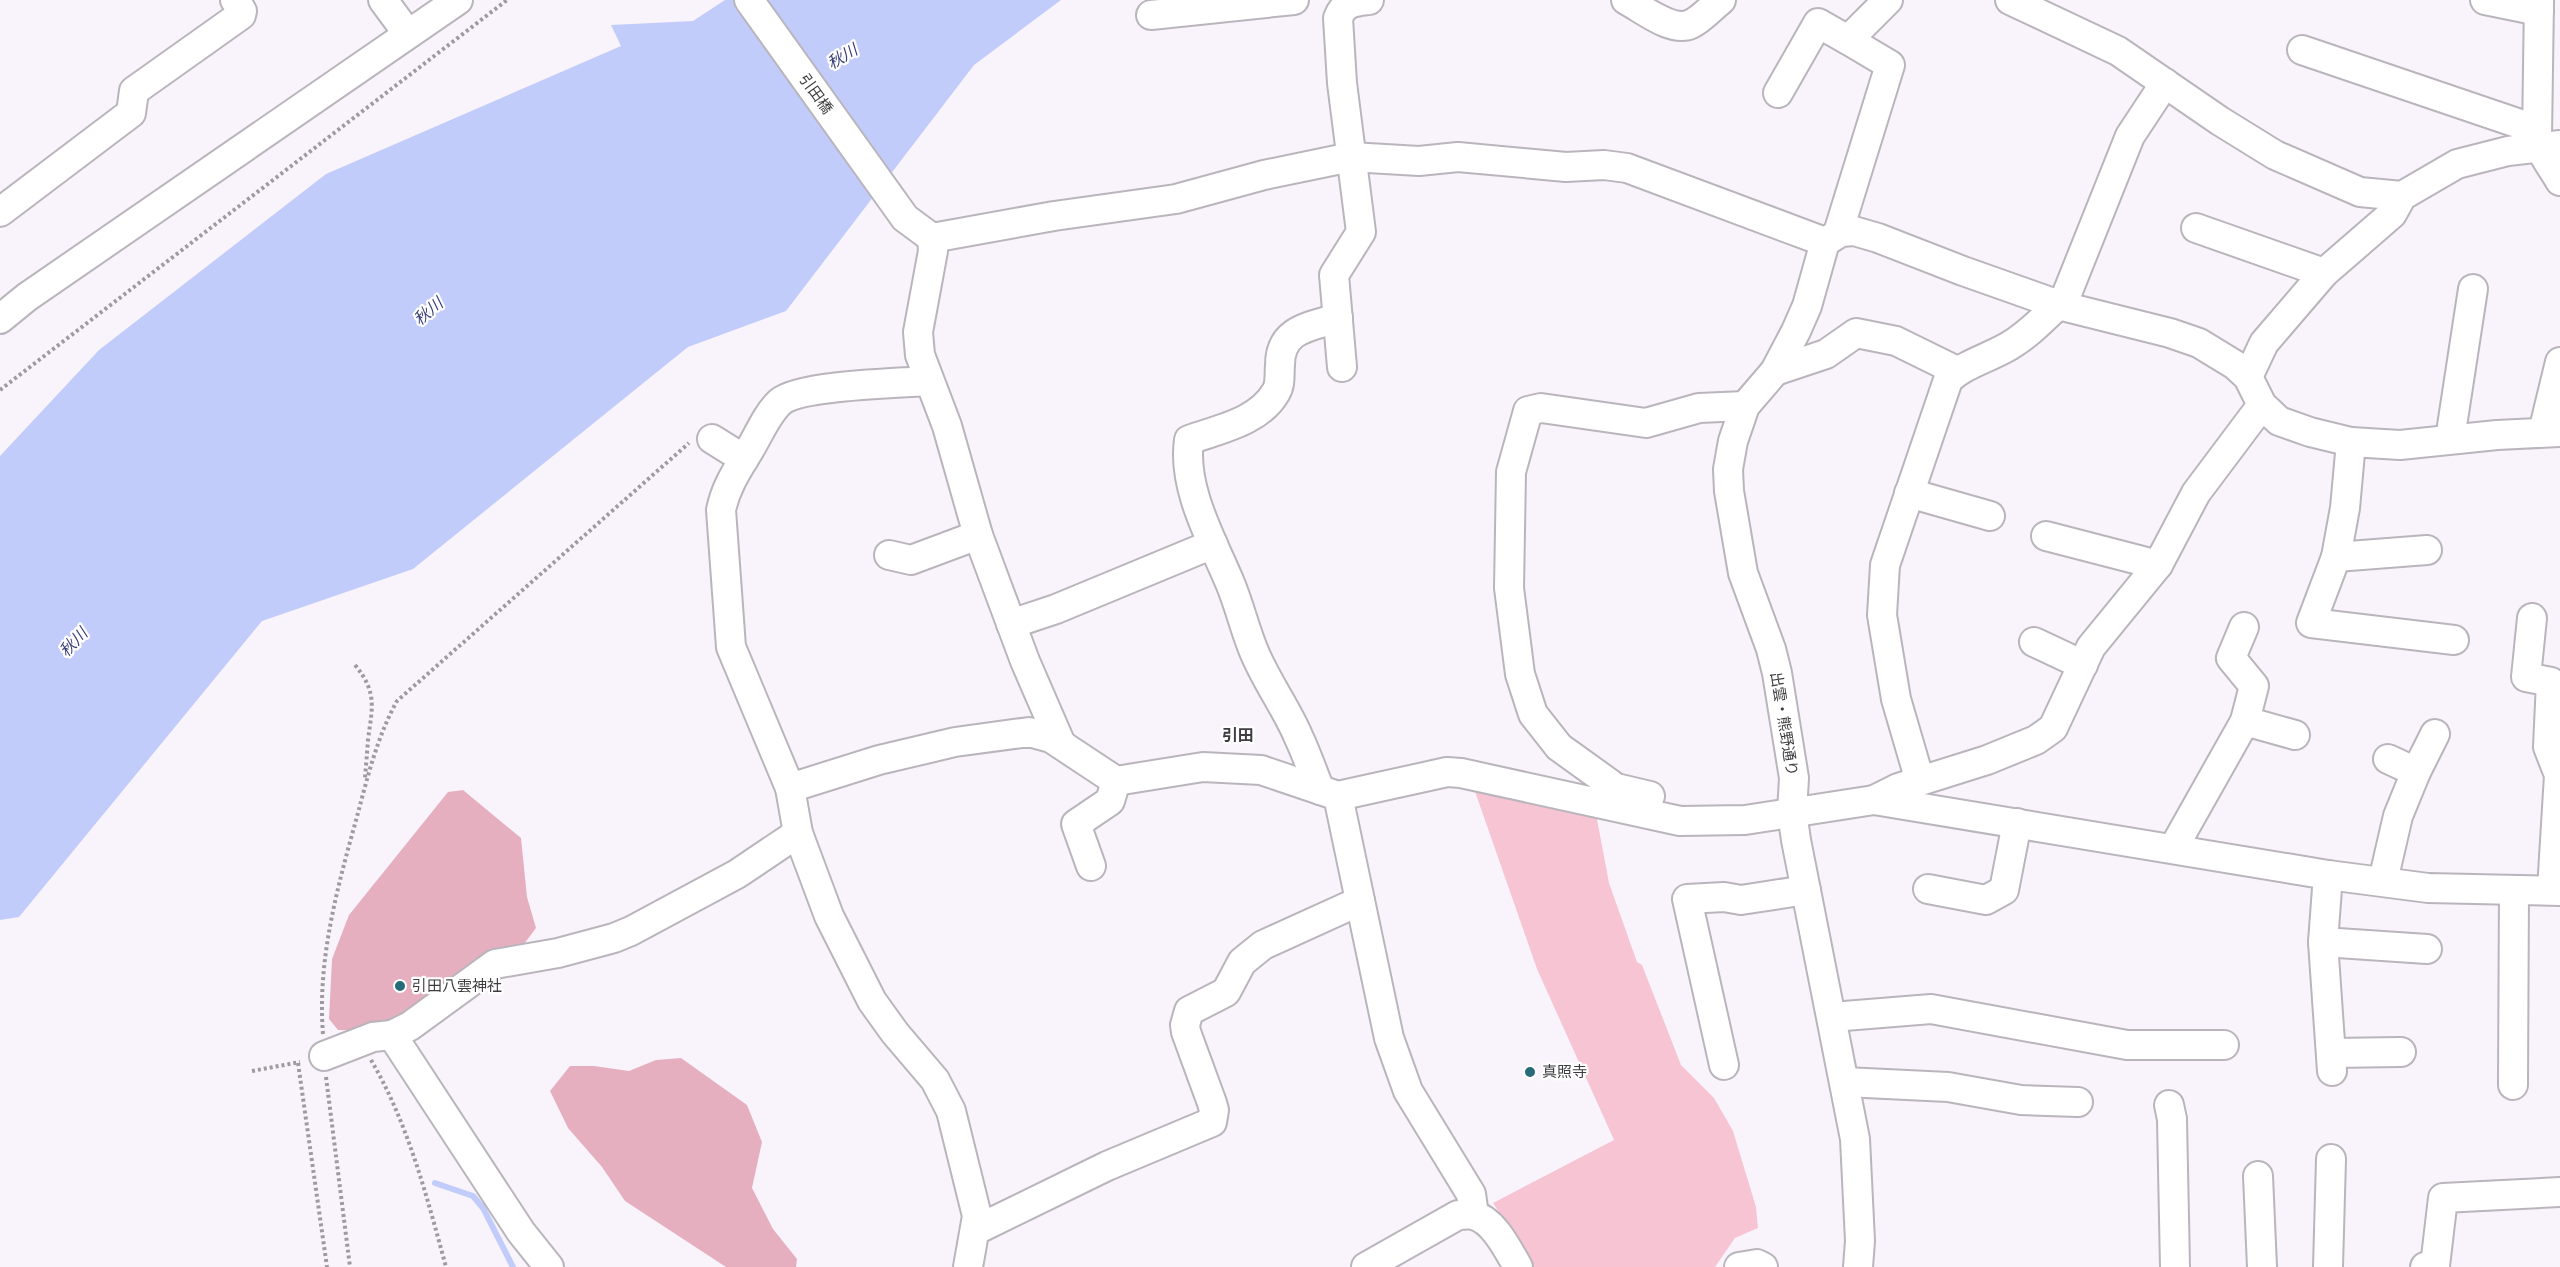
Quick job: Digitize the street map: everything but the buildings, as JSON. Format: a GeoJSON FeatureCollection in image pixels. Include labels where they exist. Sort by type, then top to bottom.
{"type":"FeatureCollection","features":[{"type":"Feature","properties":{"kind":"street"},"geometry":{"type":"LineString","coordinates":[[0,212],[131,113],[134,92],[241,15],[242,11],[235,0]]}},
{"type":"Feature","properties":{"kind":"street"},"geometry":{"type":"LineString","coordinates":[[383,0],[408,34]]}},
{"type":"Feature","properties":{"kind":"street"},"geometry":{"type":"LineString","coordinates":[[0,319],[46,284],[458,0]]}},
{"type":"Feature","properties":{"kind":"street","name":"引田橋"},"geometry":{"type":"LineString","coordinates":[[749,0],[905,218],[932,238]]}},
{"type":"Feature","properties":{"kind":"street"},"geometry":{"type":"LineString","coordinates":[[1151,15],[1294,0]]}},
{"type":"Feature","properties":{"kind":"street"},"geometry":{"type":"LineString","coordinates":[[1626,0],[1668,23],[1681,27],[1692,24],[1721,0]]}},
{"type":"Feature","properties":{"kind":"street"},"geometry":{"type":"LineString","coordinates":[[1778,93],[1818,23],[1848,40],[1888,0]]}},
{"type":"Feature","properties":{"kind":"street"},"geometry":{"type":"LineString","coordinates":[[2010,0],[2118,51],[2275,155],[2360,192],[2379,196],[2402,196],[2457,164],[2508,151],[2550,147]]}},
{"type":"Feature","properties":{"kind":"street"},"geometry":{"type":"LineString","coordinates":[[2485,0],[2539,6],[2537,137],[2550,147]]}},
{"type":"Feature","properties":{"kind":"street"},"geometry":{"type":"LineString","coordinates":[[1342,367],[1334,275],[1361,232],[1342,83],[1338,18],[1341,8],[1350,1]]}},
{"type":"Feature","properties":{"kind":"street","name":"出雲・熊野通り"},"geometry":{"type":"LineString","coordinates":[[1848,40],[1890,65],[1807,306],[1775,371],[1744,406],[1733,441],[1728,469],[1729,491],[1743,573],[1771,649],[1777,673],[1794,778],[1792,812],[1845,1082],[1856,1150],[1860,1241],[1858,1267]]}},
{"type":"Feature","properties":{"kind":"street"},"geometry":{"type":"LineString","coordinates":[[2302,50],[2520,124],[2550,147]]}},
{"type":"Feature","properties":{"kind":"street"},"geometry":{"type":"LineString","coordinates":[[1920,781],[1896,699],[1882,615],[1886,564],[1948,380],[1957,371],[2008,347],[2025,336],[2061,305],[2130,136],[2165,83]]}},
{"type":"Feature","properties":{"kind":"street"},"geometry":{"type":"LineString","coordinates":[[2550,147],[2546,155],[2560,181]]}},
{"type":"Feature","properties":{"kind":"street"},"geometry":{"type":"LineString","coordinates":[[1061,744],[1011,624],[978,534],[947,426],[920,355],[918,332],[933,251],[932,238],[1043,218],[1176,199],[1264,175],[1351,157],[1419,161],[1458,157],[1566,167],[1604,165],[1627,168],[1831,237],[1854,231],[1878,238],[2061,305],[2170,333],[2199,343],[2235,365],[2248,377],[2262,405],[2279,421],[2310,432],[2351,442],[2400,445],[2551,432],[2560,362]]}},
{"type":"Feature","properties":{"kind":"street"},"geometry":{"type":"LineString","coordinates":[[2248,377],[2264,343],[2324,273],[2392,214],[2402,196]]}},
{"type":"Feature","properties":{"kind":"street"},"geometry":{"type":"LineString","coordinates":[[2196,228],[2324,273]]}},
{"type":"Feature","properties":{"kind":"street"},"geometry":{"type":"LineString","coordinates":[[2450,439],[2473,289]]}},
{"type":"Feature","properties":{"kind":"street"},"geometry":{"type":"LineString","coordinates":[[1338,318],[1294,333],[1283,343],[1280,350],[1279,384],[1276,393],[1247,420],[1189,440],[1186,458],[1193,488],[1213,544],[1232,586],[1252,648],[1266,679],[1329,793],[1360,902],[1396,1060],[1408,1091],[1471,1194],[1474,1215]]}},
{"type":"Feature","properties":{"kind":"street"},"geometry":{"type":"LineString","coordinates":[[1775,371],[1826,354],[1856,333],[1896,341],[1957,371]]}},
{"type":"Feature","properties":{"kind":"street"},"geometry":{"type":"LineString","coordinates":[[929,381],[814,390],[788,397],[773,411],[725,491],[721,510],[731,646],[790,788],[798,833],[829,916],[872,1001],[895,1033],[935,1080],[951,1111],[977,1216],[976,1230],[964,1267]]}},
{"type":"Feature","properties":{"kind":"street"},"geometry":{"type":"LineString","coordinates":[[1874,800],[1898,788],[2036,740],[2053,728],[2091,647],[2158,565],[2196,493],[2262,405]]}},
{"type":"Feature","properties":{"kind":"street"},"geometry":{"type":"LineString","coordinates":[[1714,821],[1704,810],[1616,788],[1559,747],[1533,714],[1520,674],[1509,588],[1511,472],[1528,411],[1540,408],[1646,423],[1699,408],[1744,406]]}},
{"type":"Feature","properties":{"kind":"street"},"geometry":{"type":"LineString","coordinates":[[712,439],[744,459]]}},
{"type":"Feature","properties":{"kind":"street"},"geometry":{"type":"LineString","coordinates":[[2351,442],[2345,508],[2336,556],[2311,623],[2454,640]]}},
{"type":"Feature","properties":{"kind":"street"},"geometry":{"type":"LineString","coordinates":[[1909,493],[1990,516]]}},
{"type":"Feature","properties":{"kind":"street"},"geometry":{"type":"LineString","coordinates":[[889,555],[911,560],[978,534]]}},
{"type":"Feature","properties":{"kind":"street"},"geometry":{"type":"LineString","coordinates":[[2046,536],[2158,565]]}},
{"type":"Feature","properties":{"kind":"street"},"geometry":{"type":"LineString","coordinates":[[1011,624],[1056,609],[1213,544]]}},
{"type":"Feature","properties":{"kind":"street"},"geometry":{"type":"LineString","coordinates":[[2336,556],[2427,550]]}},
{"type":"Feature","properties":{"kind":"street"},"geometry":{"type":"LineString","coordinates":[[790,788],[879,759],[956,742],[1029,732],[1051,738],[1116,781],[1203,767],[1261,770],[1329,793],[1447,772],[1461,773],[1680,821],[1745,820],[1874,800],[2328,875],[2428,888],[2556,891],[2559,775],[2548,747],[2551,682],[2526,677],[2532,618]]}},
{"type":"Feature","properties":{"kind":"street"},"geometry":{"type":"LineString","coordinates":[[2174,848],[2245,721],[2254,686],[2231,658],[2244,627]]}},
{"type":"Feature","properties":{"kind":"street"},"geometry":{"type":"LineString","coordinates":[[2034,642],[2083,665]]}},
{"type":"Feature","properties":{"kind":"street"},"geometry":{"type":"LineString","coordinates":[[2245,721],[2295,735]]}},
{"type":"Feature","properties":{"kind":"street"},"geometry":{"type":"LineString","coordinates":[[2383,881],[2398,816],[2416,771],[2435,734]]}},
{"type":"Feature","properties":{"kind":"street"},"geometry":{"type":"LineString","coordinates":[[2388,759],[2416,771]]}},
{"type":"Feature","properties":{"kind":"street"},"geometry":{"type":"LineString","coordinates":[[1092,866],[1076,824],[1110,801],[1116,781]]}},
{"type":"Feature","properties":{"kind":"street"},"geometry":{"type":"LineString","coordinates":[[1928,889],[1986,900],[2004,890],[2017,823]]}},
{"type":"Feature","properties":{"kind":"street"},"geometry":{"type":"LineString","coordinates":[[324,1056],[362,1040],[392,1035],[410,1026],[495,963],[558,953],[614,938],[737,874],[798,833]]}},
{"type":"Feature","properties":{"kind":"street"},"geometry":{"type":"LineString","coordinates":[[2328,875],[2323,977],[2328,993],[2332,1062],[2401,1052]]}},
{"type":"Feature","properties":{"kind":"street"},"geometry":{"type":"LineString","coordinates":[[1724,1065],[1687,899],[1724,897],[1741,900],[1806,890]]}},
{"type":"Feature","properties":{"kind":"street"},"geometry":{"type":"LineString","coordinates":[[2513,1085],[2514,890]]}},
{"type":"Feature","properties":{"kind":"street"},"geometry":{"type":"LineString","coordinates":[[976,1230],[1107,1166],[1212,1122],[1214,1117],[1212,1103],[1186,1032],[1185,1025],[1189,1011],[1226,992],[1242,963],[1263,945],[1360,902]]}},
{"type":"Feature","properties":{"kind":"street"},"geometry":{"type":"LineString","coordinates":[[2323,942],[2427,949]]}},
{"type":"Feature","properties":{"kind":"street"},"geometry":{"type":"LineString","coordinates":[[1832,1017],[1930,1009],[2127,1045],[2224,1045]]}},
{"type":"Feature","properties":{"kind":"street"},"geometry":{"type":"LineString","coordinates":[[392,1035],[521,1232],[549,1267]]}},
{"type":"Feature","properties":{"kind":"street"},"geometry":{"type":"LineString","coordinates":[[1845,1082],[1948,1087],[2021,1100],[2078,1102]]}},
{"type":"Feature","properties":{"kind":"street"},"geometry":{"type":"LineString","coordinates":[[2169,1105],[2172,1119],[2175,1267]]}},
{"type":"Feature","properties":{"kind":"street"},"geometry":{"type":"LineString","coordinates":[[2328,1267],[2331,1159]]}},
{"type":"Feature","properties":{"kind":"street"},"geometry":{"type":"LineString","coordinates":[[2258,1176],[2262,1267]]}},
{"type":"Feature","properties":{"kind":"street"},"geometry":{"type":"LineString","coordinates":[[2426,1267],[2435,1266],[2443,1198],[2560,1192]]}},
{"type":"Feature","properties":{"kind":"street"},"geometry":{"type":"LineString","coordinates":[[1370,1266],[1449,1219],[1458,1215],[1474,1215],[1487,1224],[1501,1239],[1518,1267]]}},
{"type":"Feature","properties":{"kind":"street"},"geometry":{"type":"LineString","coordinates":[[1739,1267],[1757,1264],[1763,1267]]}},
{"type":"Feature","properties":{"kind":"path"},"geometry":{"type":"LineString","coordinates":[[0,390],[507,0]]}},
{"type":"Feature","properties":{"kind":"path"},"geometry":{"type":"LineString","coordinates":[[350,1267],[324,1056],[322,1023],[328,933],[342,868],[365,785],[388,717],[397,701],[694,439],[712,439]]}},
{"type":"Feature","properties":{"kind":"path"},"geometry":{"type":"LineString","coordinates":[[355,665],[366,679],[373,699],[365,785]]}},
{"type":"Feature","properties":{"kind":"path"},"geometry":{"type":"LineString","coordinates":[[362,1040],[367,1054],[390,1093],[420,1178],[446,1267]]}},
{"type":"Feature","properties":{"kind":"path"},"geometry":{"type":"LineString","coordinates":[[252,1071],[298,1063],[327,1267]]}},
{"type":"Feature","properties":{"kind":"shaded area"},"geometry":{"type":"Polygon","coordinates":[[[1472,783],[1596,814],[1609,883],[1637,962],[1642,965],[1681,1065],[1714,1098],[1733,1131],[1756,1207],[1758,1228],[1735,1238],[1715,1267],[1534,1267],[1493,1203],[1614,1140],[1537,969],[1472,783]]]}},
{"type":"Feature","properties":{"kind":"shaded area"},"geometry":{"type":"Polygon","coordinates":[[[463,790],[521,838],[527,897],[536,928],[518,952],[377,1031],[338,1030],[329,1019],[332,959],[349,915],[448,792],[463,790]]]}},
{"type":"Feature","properties":{"kind":"shaded area"},"geometry":{"type":"Polygon","coordinates":[[[681,1058],[747,1105],[762,1142],[752,1188],[773,1229],[797,1259],[796,1267],[726,1267],[625,1201],[602,1167],[568,1128],[550,1091],[570,1066],[594,1066],[629,1071],[656,1060],[681,1058]]]}},
{"type":"Feature","properties":{"kind":"water","name":"秋川"},"geometry":{"type":"Polygon","coordinates":[[[725,0],[1061,0],[974,65],[786,311],[688,347],[413,569],[262,621],[19,917],[0,920],[0,456],[99,350],[326,174],[621,46],[611,25],[693,21],[725,0]]]}},
{"type":"Feature","properties":{"kind":"waterway"},"geometry":{"type":"LineString","coordinates":[[435,1183],[473,1196],[483,1208],[513,1267]]}},
{"type":"Feature","properties":{"kind":"place","name":"引田八雲神社"},"geometry":{"type":"Point","coordinates":[400,986]}},
{"type":"Feature","properties":{"kind":"place","name":"真照寺"},"geometry":{"type":"Point","coordinates":[1530,1072]}},
{"type":"Feature","properties":{"kind":"district","name":"引田"},"geometry":{"type":"Point","coordinates":[1238,735]}}]}
